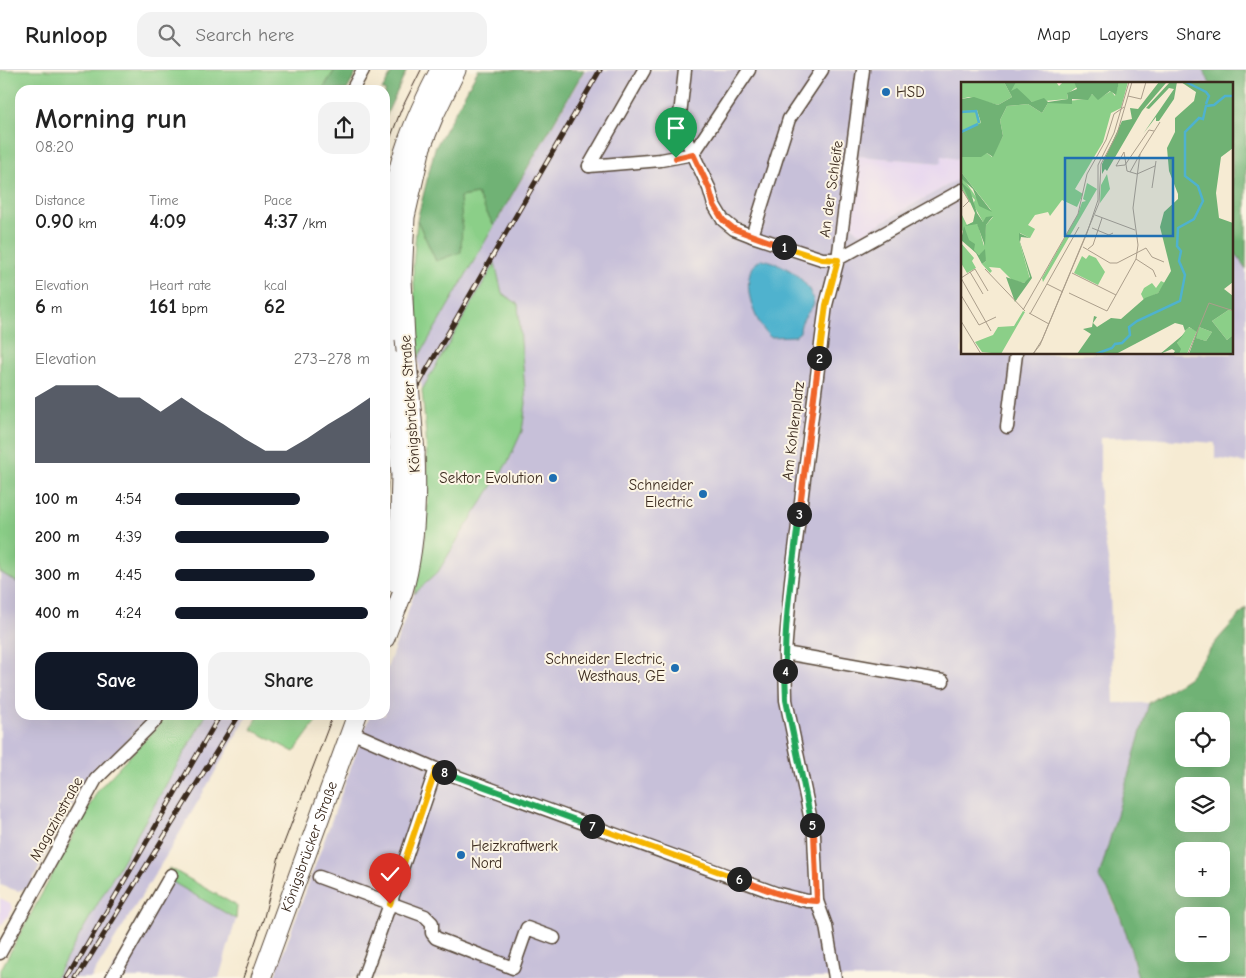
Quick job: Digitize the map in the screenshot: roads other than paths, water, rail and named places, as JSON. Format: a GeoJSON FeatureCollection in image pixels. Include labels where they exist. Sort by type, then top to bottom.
{"type":"FeatureCollection","features":[{"type":"Feature","properties":{"kind":"main road","name":"Königsbrücker Straße"},"geometry":{"type":"LineString","coordinates":[[390,216],[398,174],[410,135],[421,106],[440,70]]}},
{"type":"Feature","properties":{"kind":"main road","name":"Königsbrücker Straße"},"geometry":{"type":"LineString","coordinates":[[390,625],[403,592],[412,543],[417,488],[402,280],[405,217],[421,147],[456,70]]}},
{"type":"Feature","properties":{"kind":"main road","name":"Königsbrücker Straße"},"geometry":{"type":"LineString","coordinates":[[390,337],[401,476],[398,542],[390,612]]}},
{"type":"Feature","properties":{"kind":"main road","name":"Königsbrücker Straße"},"geometry":{"type":"LineString","coordinates":[[261,978],[354,724]]}},
{"type":"Feature","properties":{"kind":"street"},"geometry":{"type":"LineString","coordinates":[[355,85],[363,70]]}},
{"type":"Feature","properties":{"kind":"street"},"geometry":{"type":"LineString","coordinates":[[644,70],[589,166],[662,160],[693,154],[749,70]]}},
{"type":"Feature","properties":{"kind":"street"},"geometry":{"type":"LineString","coordinates":[[685,70],[679,124],[709,188],[714,205],[723,220],[734,229],[752,236],[822,259],[838,260]]}},
{"type":"Feature","properties":{"kind":"street"},"geometry":{"type":"LineString","coordinates":[[752,236],[788,119],[822,70]]}},
{"type":"Feature","properties":{"kind":"street","name":"An der Schleife"},"geometry":{"type":"LineString","coordinates":[[838,260],[863,70]]}},
{"type":"Feature","properties":{"kind":"street","name":"An der Schleife"},"geometry":{"type":"LineString","coordinates":[[838,260],[961,191]]}},
{"type":"Feature","properties":{"kind":"street","name":"Am Kohlenplatz"},"geometry":{"type":"LineString","coordinates":[[835,978],[826,926],[817,901],[814,834],[786,700],[785,653],[791,581],[826,305],[838,260]]}},
{"type":"Feature","properties":{"kind":"street"},"geometry":{"type":"LineString","coordinates":[[1007,427],[1016,355]]}},
{"type":"Feature","properties":{"kind":"street"},"geometry":{"type":"LineString","coordinates":[[785,653],[943,681]]}},
{"type":"Feature","properties":{"kind":"street","name":"Magazinstraße"},"geometry":{"type":"LineString","coordinates":[[0,953],[96,780],[156,720]]}},
{"type":"Feature","properties":{"kind":"street"},"geometry":{"type":"LineString","coordinates":[[354,724],[436,769],[775,893],[807,901],[817,901]]}},
{"type":"Feature","properties":{"kind":"street"},"geometry":{"type":"LineString","coordinates":[[363,978],[436,769]]}},
{"type":"Feature","properties":{"kind":"street"},"geometry":{"type":"LineString","coordinates":[[112,978],[171,875]]}},
{"type":"Feature","properties":{"kind":"street"},"geometry":{"type":"LineString","coordinates":[[319,877],[425,916],[432,923],[432,933],[436,938],[513,968],[527,928],[554,938]]}},
{"type":"Feature","properties":{"kind":"water"},"geometry":{"type":"Polygon","coordinates":[[[761,259],[787,268],[802,280],[812,295],[814,304],[803,320],[800,332],[795,336],[770,337],[759,323],[755,314],[748,284],[752,267],[761,259]]]}},
{"type":"Feature","properties":{"kind":"tram line"},"geometry":{"type":"LineString","coordinates":[[390,139],[401,110],[421,70]]}},
{"type":"Feature","properties":{"kind":"tram line"},"geometry":{"type":"LineString","coordinates":[[243,978],[264,917],[279,856],[331,720]]}},
{"type":"Feature","properties":{"kind":"railway"},"geometry":{"type":"LineString","coordinates":[[390,438],[425,373],[600,70]]}},
{"type":"Feature","properties":{"kind":"railway"},"geometry":{"type":"LineString","coordinates":[[390,420],[417,373]]}},
{"type":"Feature","properties":{"kind":"railway"},"geometry":{"type":"LineString","coordinates":[[68,978],[217,720]]}},
{"type":"Feature","properties":{"kind":"railway"},"geometry":{"type":"LineString","coordinates":[[77,978],[236,720]]}},
{"type":"Feature","properties":{"kind":"place","name":"HSD"},"geometry":{"type":"Point","coordinates":[886,92]}},
{"type":"Feature","properties":{"kind":"place","name":"Sektor Evolution"},"geometry":{"type":"Point","coordinates":[553,478]}},
{"type":"Feature","properties":{"kind":"place","name":"Schneider Electric"},"geometry":{"type":"Point","coordinates":[703,494]}},
{"type":"Feature","properties":{"kind":"place","name":"Schneider Electric, Westhaus, GE"},"geometry":{"type":"Point","coordinates":[675,668]}},
{"type":"Feature","properties":{"kind":"place","name":"Heizkraftwerk Nord"},"geometry":{"type":"Point","coordinates":[461,855]}}]}
